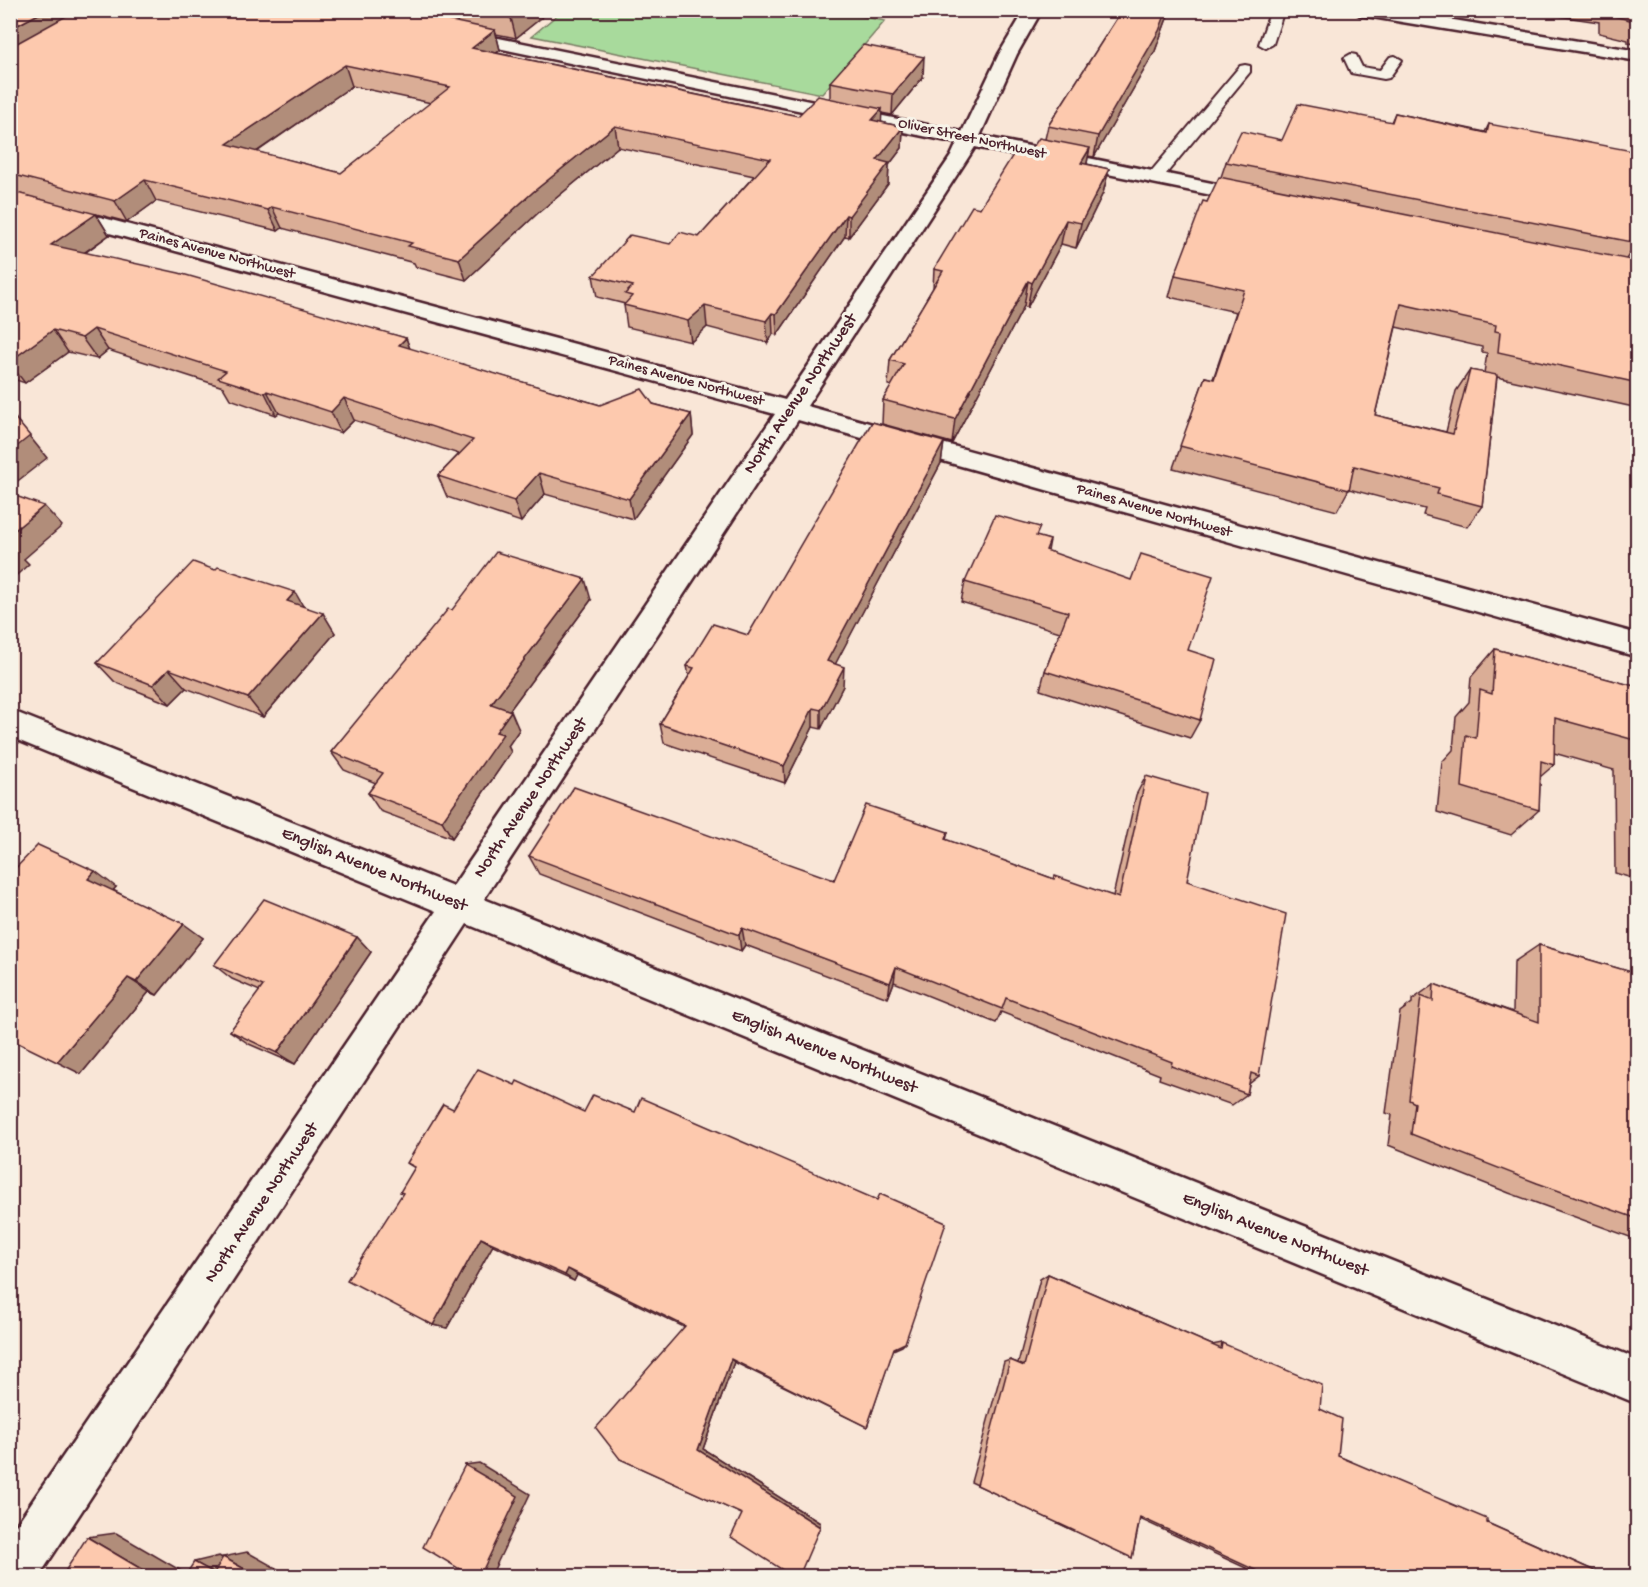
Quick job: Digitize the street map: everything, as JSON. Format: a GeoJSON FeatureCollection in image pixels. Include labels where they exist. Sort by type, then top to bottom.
{"type":"FeatureCollection","features":[{"type":"Feature","properties":{"kind":"street","name":"North Avenue Northwest"},"geometry":{"type":"LineString","coordinates":[[11,1576],[961,156],[967,138],[1008,54],[1034,10]]}},
{"type":"Feature","properties":{"kind":"street"},"geometry":{"type":"LineString","coordinates":[[1360,10],[1638,56]]}},
{"type":"Feature","properties":{"kind":"street","name":"Oliver Street Northwest"},"geometry":{"type":"LineString","coordinates":[[440,31],[1270,201]]}},
{"type":"Feature","properties":{"kind":"street","name":"Paines Avenue Northwest"},"geometry":{"type":"LineString","coordinates":[[10,199],[791,410],[1638,646]]}},
{"type":"Feature","properties":{"kind":"street","name":"English Avenue Northwest"},"geometry":{"type":"LineString","coordinates":[[10,723],[1638,1382]]}},
{"type":"Feature","properties":{"kind":"lane"},"geometry":{"type":"LineString","coordinates":[[1266,44],[1278,10]]}},
{"type":"Feature","properties":{"kind":"lane"},"geometry":{"type":"LineString","coordinates":[[1351,58],[1356,70],[1384,75],[1395,60]]}},
{"type":"Feature","properties":{"kind":"lane"},"geometry":{"type":"LineString","coordinates":[[1155,177],[1245,69]]}},
{"type":"Feature","properties":{"kind":"green space"},"geometry":{"type":"Polygon","coordinates":[[[563,10],[830,10],[885,21],[822,94],[532,36],[563,10]]]}},
{"type":"Feature","properties":{"kind":"building"},"geometry":{"type":"Polygon","coordinates":[[[10,10],[46,10],[10,29],[10,10]]]}},
{"type":"Feature","properties":{"kind":"building"},"geometry":{"type":"Polygon","coordinates":[[[77,10],[398,10],[495,30],[472,48],[798,116],[818,96],[882,109],[872,120],[903,127],[877,160],[889,163],[849,216],[846,215],[776,314],[772,313],[766,321],[705,306],[688,321],[624,305],[632,296],[625,294],[633,286],[593,276],[630,235],[670,244],[680,232],[699,237],[770,159],[615,126],[533,192],[459,259],[408,246],[412,243],[272,207],[268,210],[145,180],[115,201],[10,174],[10,47],[77,10]],[[345,65],[227,144],[341,173],[450,87],[345,65]]]}},
{"type":"Feature","properties":{"kind":"building"},"geometry":{"type":"Polygon","coordinates":[[[474,10],[521,10],[511,18],[474,10]]]}},
{"type":"Feature","properties":{"kind":"building"},"geometry":{"type":"Polygon","coordinates":[[[1122,10],[1167,10],[1159,31],[1098,136],[1048,126],[1122,10]]]}},
{"type":"Feature","properties":{"kind":"building"},"geometry":{"type":"Polygon","coordinates":[[[1609,10],[1638,10],[1638,22],[1609,15],[1609,10]]]}},
{"type":"Feature","properties":{"kind":"building"},"geometry":{"type":"Polygon","coordinates":[[[863,45],[924,57],[893,94],[830,82],[863,45]]]}},
{"type":"Feature","properties":{"kind":"building"},"geometry":{"type":"Polygon","coordinates":[[[1298,104],[1392,122],[1395,113],[1487,133],[1489,124],[1638,152],[1637,243],[1226,162],[1241,131],[1282,140],[1298,104]]]}},
{"type":"Feature","properties":{"kind":"building"},"geometry":{"type":"Polygon","coordinates":[[[1039,138],[1090,148],[1081,163],[1109,169],[1081,223],[1066,220],[1032,283],[1028,281],[955,419],[883,400],[904,364],[890,360],[943,271],[934,269],[972,206],[980,208],[1016,150],[1029,153],[1039,138]]]}},
{"type":"Feature","properties":{"kind":"building"},"geometry":{"type":"Polygon","coordinates":[[[1219,177],[1636,261],[1638,383],[1498,352],[1500,332],[1495,331],[1496,325],[1401,304],[1375,415],[1453,434],[1470,370],[1497,375],[1482,506],[1437,494],[1439,488],[1354,466],[1349,490],[1180,446],[1205,377],[1214,379],[1244,290],[1175,275],[1203,201],[1207,202],[1219,177]]]}},
{"type":"Feature","properties":{"kind":"building"},"geometry":{"type":"Polygon","coordinates":[[[10,191],[96,214],[51,245],[179,273],[406,338],[399,345],[600,405],[642,389],[653,404],[691,414],[629,499],[539,473],[514,501],[438,476],[473,440],[344,398],[331,412],[218,378],[226,371],[94,329],[82,338],[53,330],[10,361],[10,191]]]}},
{"type":"Feature","properties":{"kind":"building"},"geometry":{"type":"Polygon","coordinates":[[[10,412],[30,436],[10,452],[10,412]]]}},
{"type":"Feature","properties":{"kind":"building"},"geometry":{"type":"Polygon","coordinates":[[[872,422],[944,442],[827,661],[844,667],[821,710],[813,708],[784,766],[660,724],[694,668],[687,666],[713,624],[748,635],[872,422]]]}},
{"type":"Feature","properties":{"kind":"building"},"geometry":{"type":"Polygon","coordinates":[[[10,494],[44,506],[10,534],[10,494]]]}},
{"type":"Feature","properties":{"kind":"building"},"geometry":{"type":"Polygon","coordinates":[[[995,515],[1040,527],[1036,536],[1050,540],[1046,550],[1131,580],[1141,554],[1213,576],[1188,650],[1216,659],[1200,720],[1045,671],[1068,612],[965,582],[995,515]]]}},
{"type":"Feature","properties":{"kind":"building"},"geometry":{"type":"Polygon","coordinates":[[[496,552],[585,579],[491,704],[511,711],[496,732],[503,734],[442,821],[368,793],[383,773],[331,752],[448,609],[452,610],[496,552]]]}},
{"type":"Feature","properties":{"kind":"building"},"geometry":{"type":"Polygon","coordinates":[[[193,562],[215,570],[218,567],[295,592],[287,601],[323,613],[248,698],[169,669],[153,685],[97,663],[193,562]]]}},
{"type":"Feature","properties":{"kind":"building"},"geometry":{"type":"Polygon","coordinates":[[[1495,649],[1638,687],[1638,741],[1555,718],[1554,765],[1541,761],[1539,810],[1462,787],[1466,735],[1476,738],[1480,690],[1492,694],[1495,649]]]}},
{"type":"Feature","properties":{"kind":"building"},"geometry":{"type":"Polygon","coordinates":[[[1146,776],[1205,793],[1187,881],[1286,914],[1259,1076],[1251,1073],[1247,1094],[1171,1066],[1172,1062],[1006,998],[1002,1009],[896,967],[890,983],[742,928],[739,935],[529,856],[574,787],[834,880],[866,805],[948,832],[945,839],[1054,879],[1055,876],[1119,898],[1146,776]]]}},
{"type":"Feature","properties":{"kind":"building"},"geometry":{"type":"Polygon","coordinates":[[[38,845],[95,871],[88,879],[184,924],[136,982],[128,978],[57,1062],[10,1039],[10,874],[38,845]]]}},
{"type":"Feature","properties":{"kind":"building"},"geometry":{"type":"Polygon","coordinates":[[[264,899],[357,937],[277,1053],[230,1031],[263,986],[214,965],[264,899]]]}},
{"type":"Feature","properties":{"kind":"building"},"geometry":{"type":"Polygon","coordinates":[[[1539,945],[1638,974],[1638,1219],[1411,1134],[1415,1103],[1409,1100],[1421,996],[1433,1001],[1434,984],[1539,1022],[1539,945]]]}},
{"type":"Feature","properties":{"kind":"building"},"geometry":{"type":"Polygon","coordinates":[[[478,1069],[515,1085],[517,1081],[584,1112],[593,1095],[635,1112],[641,1098],[877,1200],[880,1194],[946,1223],[905,1343],[894,1348],[867,1427],[731,1359],[698,1450],[820,1527],[799,1576],[792,1576],[731,1537],[742,1514],[620,1459],[596,1428],[685,1326],[568,1269],[565,1275],[481,1238],[433,1325],[347,1280],[403,1193],[400,1192],[415,1167],[407,1163],[443,1104],[453,1109],[478,1069]]]}},
{"type":"Feature","properties":{"kind":"building"},"geometry":{"type":"Polygon","coordinates":[[[1048,1274],[1221,1349],[1222,1343],[1322,1385],[1320,1409],[1342,1419],[1338,1456],[1487,1519],[1487,1523],[1606,1576],[1268,1576],[1140,1517],[1132,1558],[977,1485],[1010,1360],[1024,1366],[1048,1274]]]}},
{"type":"Feature","properties":{"kind":"building"},"geometry":{"type":"Polygon","coordinates":[[[465,1465],[518,1496],[480,1576],[471,1576],[423,1547],[465,1465]]]}},
{"type":"Feature","properties":{"kind":"building"},"geometry":{"type":"Polygon","coordinates":[[[87,1537],[153,1576],[62,1576],[87,1537]]]}},
{"type":"Feature","properties":{"kind":"building"},"geometry":{"type":"Polygon","coordinates":[[[223,1557],[257,1576],[185,1576],[194,1562],[214,1573],[223,1557]]]}}]}
